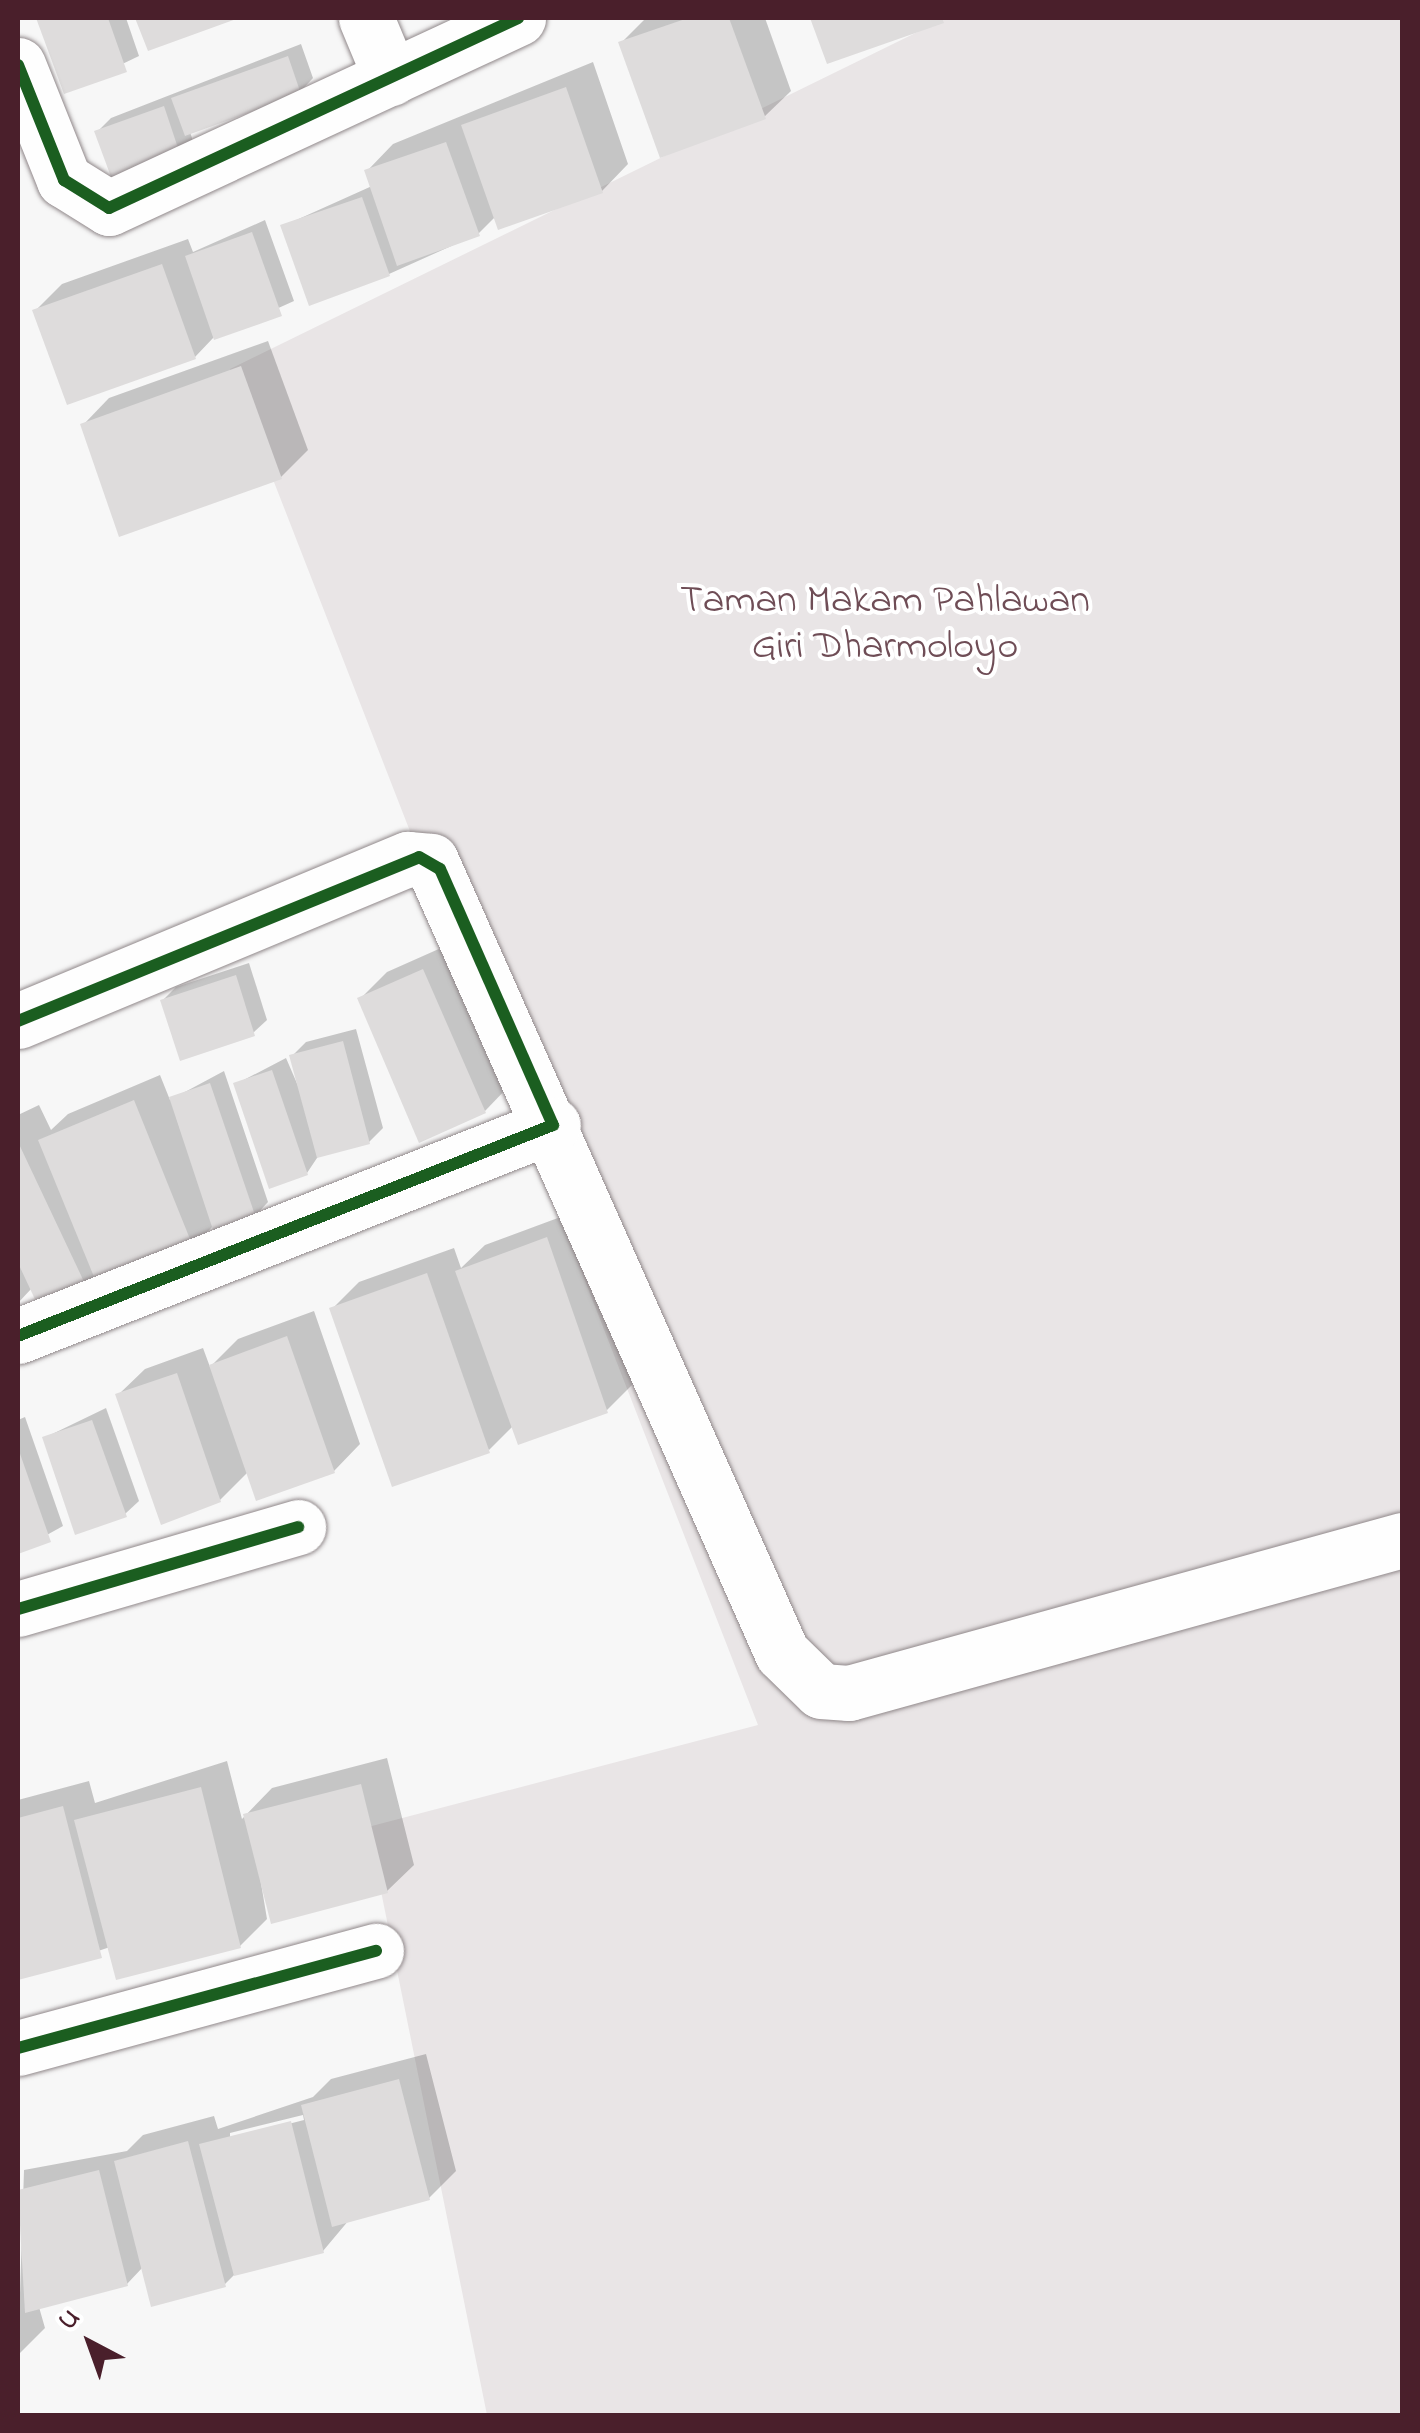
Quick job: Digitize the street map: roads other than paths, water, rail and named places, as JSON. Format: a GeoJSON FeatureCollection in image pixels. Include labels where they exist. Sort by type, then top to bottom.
{"type":"FeatureCollection","features":[{"type":"Feature","properties":{"kind":"street"},"geometry":{"type":"LineString","coordinates":[[366,18],[391,78]]}},
{"type":"Feature","properties":{"kind":"street"},"geometry":{"type":"LineString","coordinates":[[18,66],[64,180],[109,208],[518,18]]}},
{"type":"Feature","properties":{"kind":"street"},"geometry":{"type":"LineString","coordinates":[[18,1021],[419,857],[440,869],[782,1653],[821,1691],[849,1693],[1402,1540]]}},
{"type":"Feature","properties":{"kind":"street"},"geometry":{"type":"LineString","coordinates":[[18,1336],[553,1124]]}},
{"type":"Feature","properties":{"kind":"street"},"geometry":{"type":"LineString","coordinates":[[18,1609],[298,1527]]}},
{"type":"Feature","properties":{"kind":"street"},"geometry":{"type":"LineString","coordinates":[[18,2048],[376,1951]]}},
{"type":"Feature","properties":{"kind":"park label","name":"Taman Makam Pahlawan Giri Dharmoloyo"},"geometry":{"type":"Point","coordinates":[885,625]}}]}
